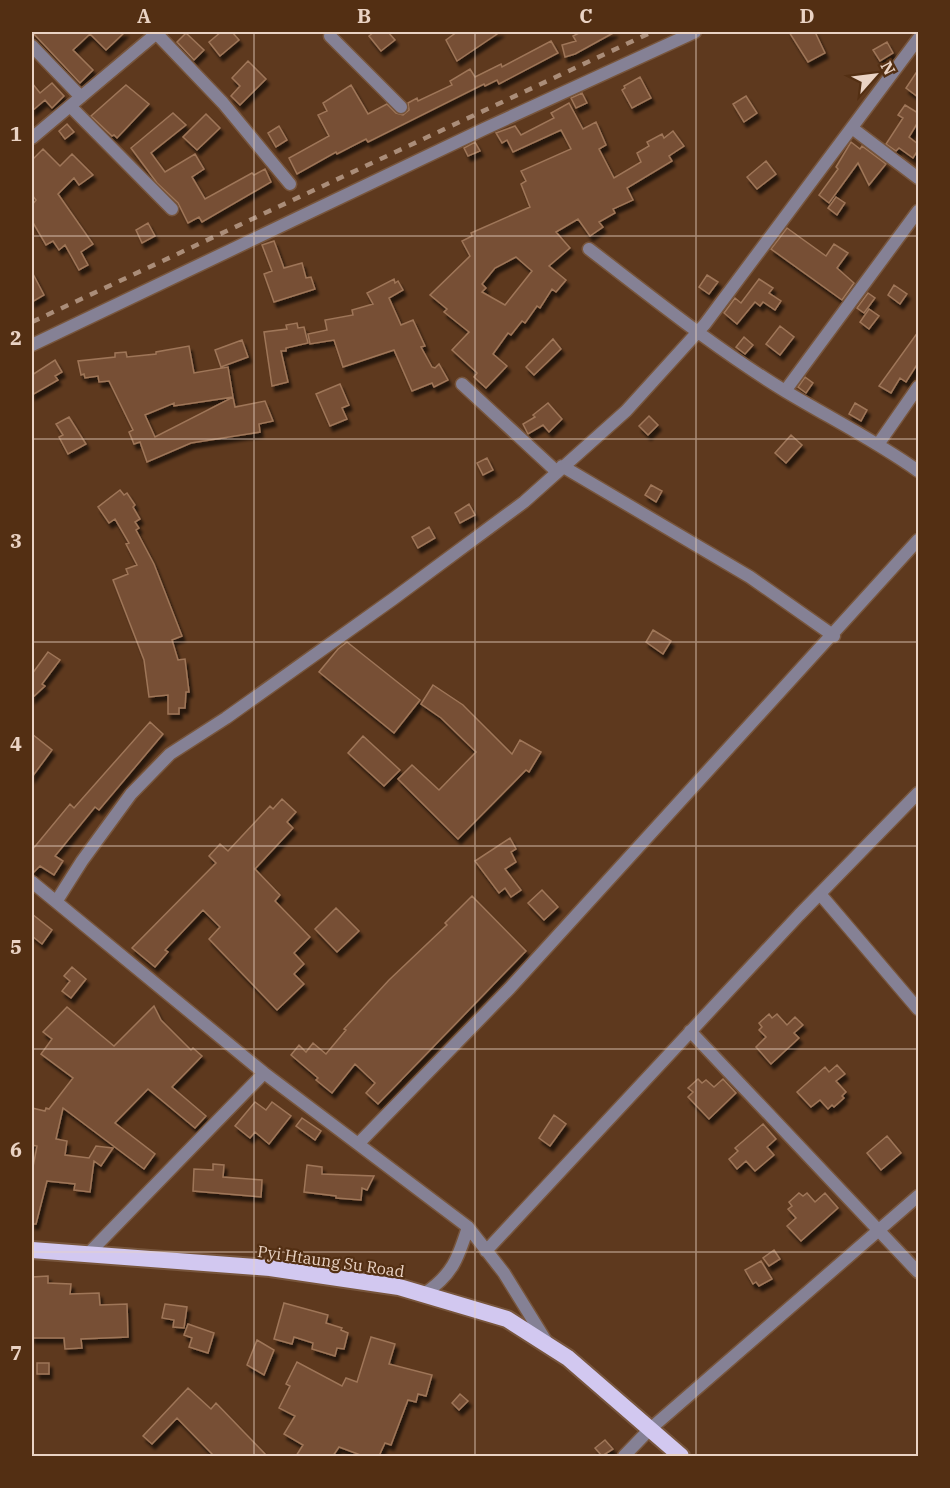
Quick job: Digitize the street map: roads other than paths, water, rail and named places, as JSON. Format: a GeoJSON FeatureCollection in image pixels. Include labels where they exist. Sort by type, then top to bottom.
{"type":"FeatureCollection","features":[{"type":"Feature","properties":{"kind":"highway","name":"Pyi Htaung Su Road"},"geometry":{"type":"LineString","coordinates":[[32,1250],[270,1268],[399,1287],[507,1319],[568,1358],[681,1456]]}},
{"type":"Feature","properties":{"kind":"street"},"geometry":{"type":"LineString","coordinates":[[32,138],[157,32],[223,103],[290,184]]}},
{"type":"Feature","properties":{"kind":"street"},"geometry":{"type":"LineString","coordinates":[[32,345],[484,129],[695,32]]}},
{"type":"Feature","properties":{"kind":"street"},"geometry":{"type":"LineString","coordinates":[[328,33],[401,107]]}},
{"type":"Feature","properties":{"kind":"street"},"geometry":{"type":"LineString","coordinates":[[56,902],[81,861],[131,794],[170,754],[226,718],[524,502],[559,468],[626,411],[697,333],[918,39]]}},
{"type":"Feature","properties":{"kind":"street"},"geometry":{"type":"LineString","coordinates":[[32,46],[81,97]]}},
{"type":"Feature","properties":{"kind":"street"},"geometry":{"type":"LineString","coordinates":[[70,106],[172,209]]}},
{"type":"Feature","properties":{"kind":"street"},"geometry":{"type":"LineString","coordinates":[[852,128],[918,178]]}},
{"type":"Feature","properties":{"kind":"street"},"geometry":{"type":"LineString","coordinates":[[785,391],[918,211]]}},
{"type":"Feature","properties":{"kind":"street"},"geometry":{"type":"LineString","coordinates":[[589,249],[697,333],[785,391],[879,443],[918,471]]}},
{"type":"Feature","properties":{"kind":"street"},"geometry":{"type":"LineString","coordinates":[[462,384],[559,468],[750,577],[834,636]]}},
{"type":"Feature","properties":{"kind":"street"},"geometry":{"type":"LineString","coordinates":[[879,443],[918,387]]}},
{"type":"Feature","properties":{"kind":"street"},"geometry":{"type":"LineString","coordinates":[[359,1143],[510,988],[834,636],[914,555],[918,540]]}},
{"type":"Feature","properties":{"kind":"street"},"geometry":{"type":"LineString","coordinates":[[486,1251],[690,1031],[918,793]]}},
{"type":"Feature","properties":{"kind":"street"},"geometry":{"type":"LineString","coordinates":[[32,882],[264,1073],[468,1227],[504,1273],[548,1345]]}},
{"type":"Feature","properties":{"kind":"street"},"geometry":{"type":"LineString","coordinates":[[820,894],[918,1009]]}},
{"type":"Feature","properties":{"kind":"street"},"geometry":{"type":"LineString","coordinates":[[690,1031],[918,1272]]}},
{"type":"Feature","properties":{"kind":"street"},"geometry":{"type":"LineString","coordinates":[[87,1255],[264,1073]]}},
{"type":"Feature","properties":{"kind":"street"},"geometry":{"type":"LineString","coordinates":[[624,1456],[649,1430],[918,1196]]}},
{"type":"Feature","properties":{"kind":"street"},"geometry":{"type":"LineString","coordinates":[[424,1294],[450,1272],[460,1255],[468,1227]]}},
{"type":"Feature","properties":{"kind":"railway"},"geometry":{"type":"LineString","coordinates":[[32,322],[652,32]]}}]}
